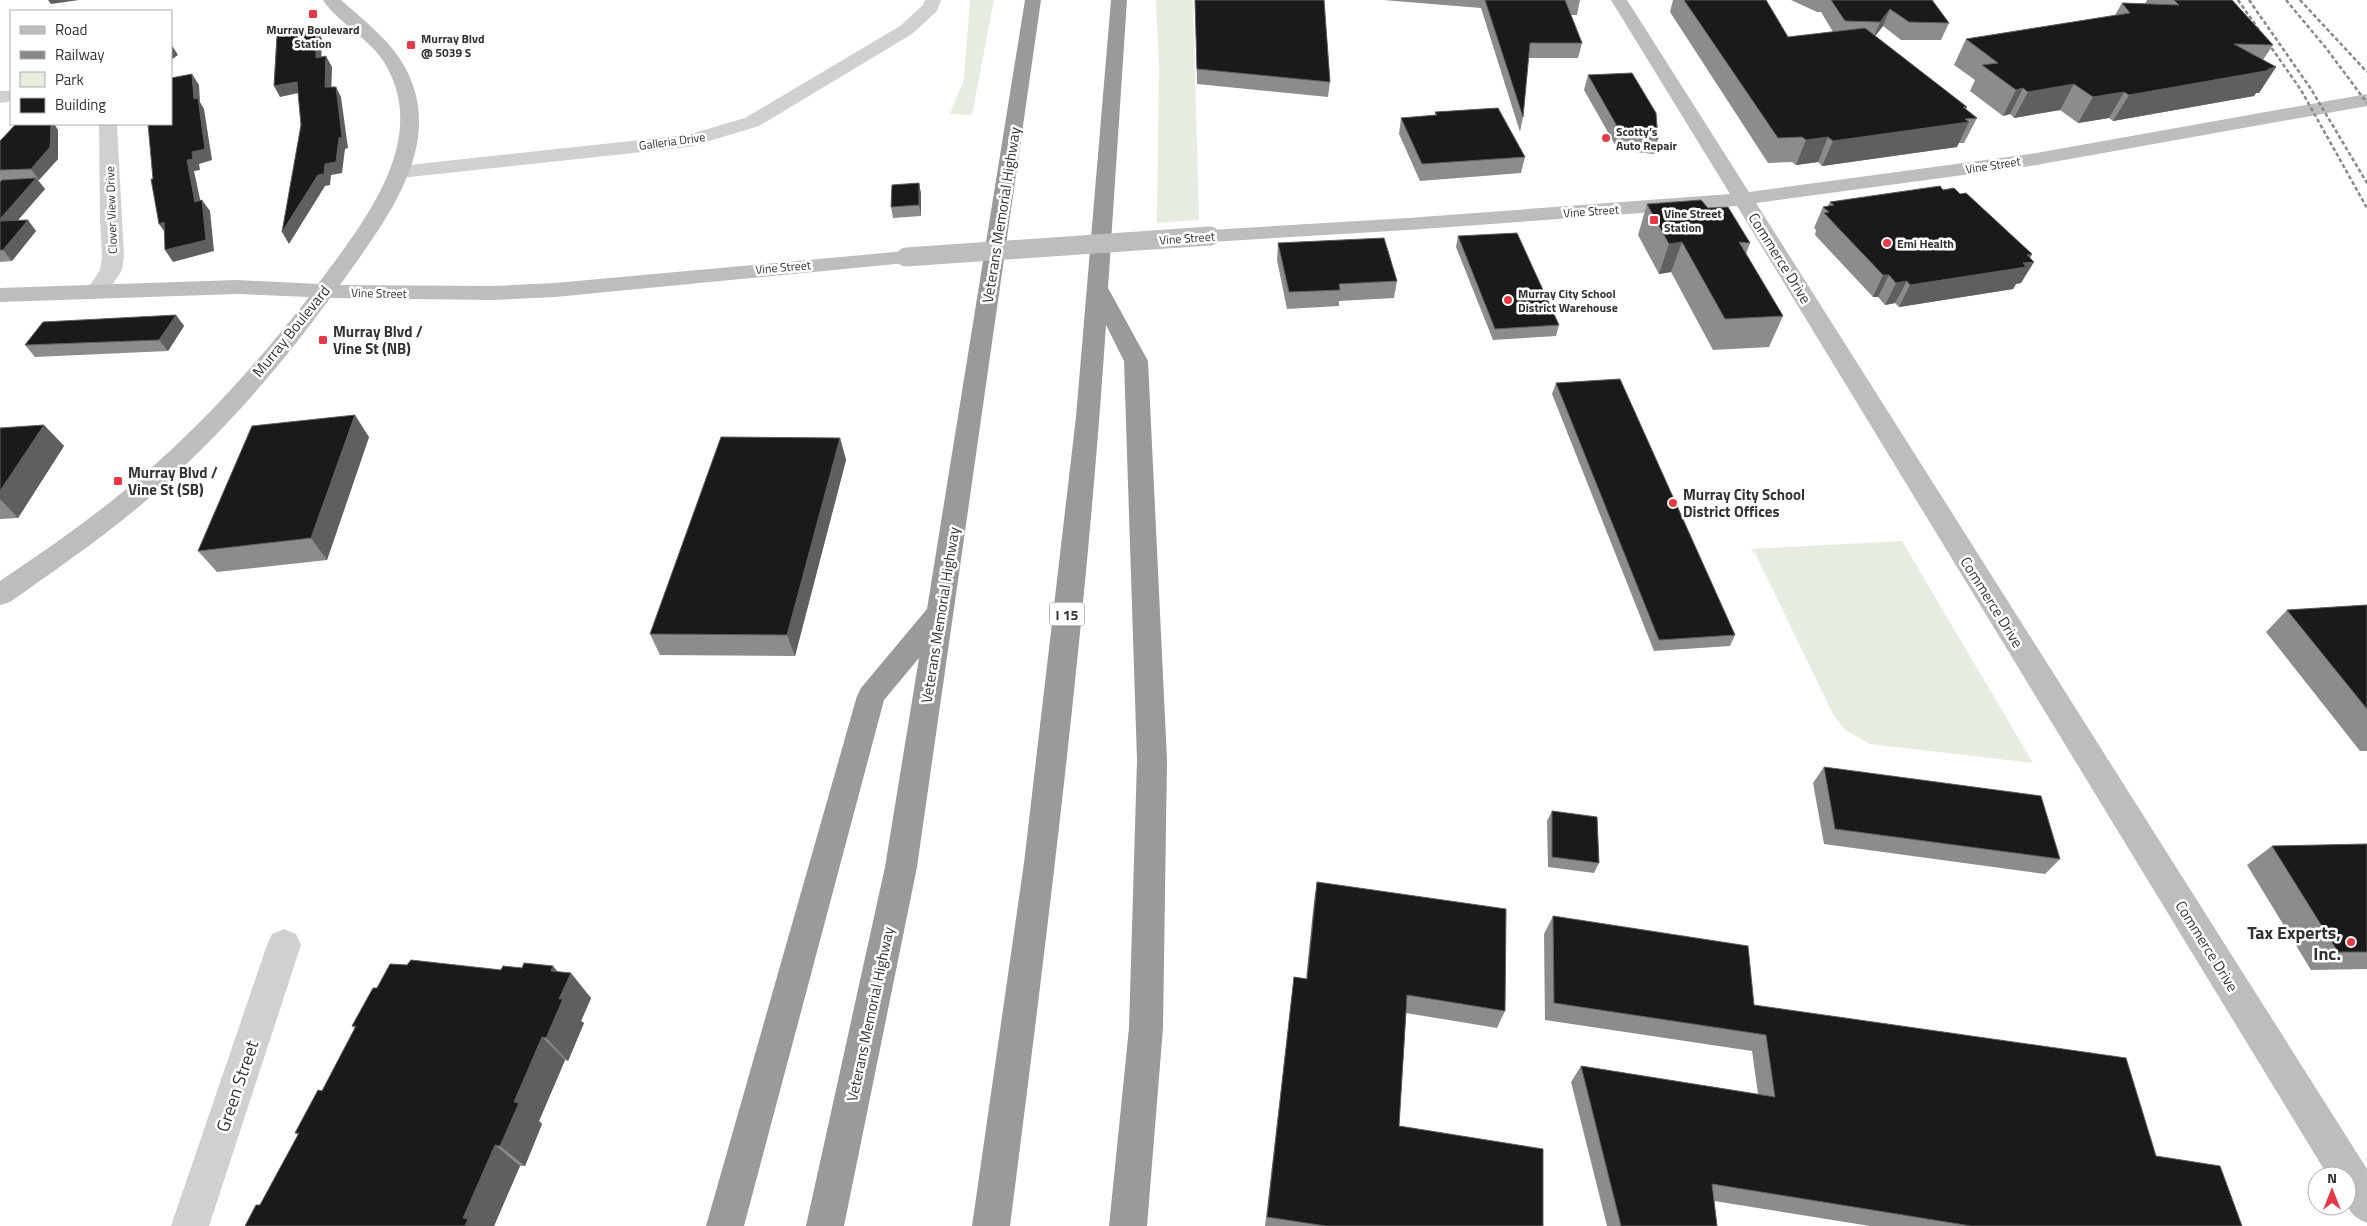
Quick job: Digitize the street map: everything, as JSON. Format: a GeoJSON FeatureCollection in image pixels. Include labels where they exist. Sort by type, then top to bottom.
{"type":"FeatureCollection","features":[{"type":"Feature","properties":{"kind":"highway","name":"Veterans Memorial Highway"},"geometry":{"type":"LineString","coordinates":[[825,1226],[901,867],[1033,0]]}},
{"type":"Feature","properties":{"kind":"highway","name":"I 15"},"geometry":{"type":"LineString","coordinates":[[991,1226],[1040,863],[1088,416],[1119,0]]}},
{"type":"Feature","properties":{"kind":"highway"},"geometry":{"type":"LineString","coordinates":[[1098,288],[1136,361],[1152,760],[1146,1028],[1128,1226]]}},
{"type":"Feature","properties":{"kind":"highway"},"geometry":{"type":"LineString","coordinates":[[725,1226],[871,696],[941,610]]}},
{"type":"Feature","properties":{"kind":"street","name":"Murray Boulevard"},"geometry":{"type":"LineString","coordinates":[[0,595],[81,539],[172,462],[268,361],[324,291],[380,209],[400,172],[405,158],[410,128],[406,94],[400,73],[387,51],[331,0]]}},
{"type":"Feature","properties":{"kind":"street","name":"Galleria Drive"},"geometry":{"type":"LineString","coordinates":[[400,172],[689,141],[720,133],[752,122],[906,30],[931,7],[933,0]]}},
{"type":"Feature","properties":{"kind":"street","name":"Commerce Drive"},"geometry":{"type":"LineString","coordinates":[[1619,0],[2367,1204]]}},
{"type":"Feature","properties":{"kind":"street","name":"Vine Street"},"geometry":{"type":"LineString","coordinates":[[0,295],[237,287],[324,291],[484,294],[555,290],[783,266],[1408,224],[1744,199],[2012,162],[2367,100]]}},
{"type":"Feature","properties":{"kind":"street","name":"Clover View Drive"},"geometry":{"type":"LineString","coordinates":[[97,291],[111,270],[113,257],[110,220],[108,125]]}},
{"type":"Feature","properties":{"kind":"street","name":"Green Street"},"geometry":{"type":"LineString","coordinates":[[190,1226],[284,945]]}},
{"type":"Feature","properties":{"kind":"green space"},"geometry":{"type":"Polygon","coordinates":[[[970,0],[994,0],[972,115],[950,114],[964,79],[970,0]]]}},
{"type":"Feature","properties":{"kind":"green space"},"geometry":{"type":"Polygon","coordinates":[[[1156,0],[1193,0],[1199,220],[1157,223],[1159,66],[1156,0]]]}},
{"type":"Feature","properties":{"kind":"green space"},"geometry":{"type":"Polygon","coordinates":[[[1902,541],[2033,763],[1870,744],[1845,730],[1833,714],[1755,553],[1751,549],[1902,541]]]}},
{"type":"Feature","properties":{"kind":"building"},"geometry":{"type":"Polygon","coordinates":[[[1195,0],[1324,0],[1330,82],[1197,69],[1195,0]]]}},
{"type":"Feature","properties":{"kind":"building"},"geometry":{"type":"Polygon","coordinates":[[[1485,0],[1565,0],[1582,43],[1530,43],[1523,117],[1485,0]]]}},
{"type":"Feature","properties":{"kind":"building"},"geometry":{"type":"Polygon","coordinates":[[[1684,0],[1766,0],[1788,37],[1865,28],[1967,107],[1963,107],[1977,118],[1965,119],[1969,122],[1833,141],[1828,137],[1806,140],[1802,137],[1778,138],[1684,0]]]}},
{"type":"Feature","properties":{"kind":"building"},"geometry":{"type":"Polygon","coordinates":[[[1831,0],[1932,0],[1949,23],[1909,22],[1890,9],[1880,22],[1845,21],[1831,0]]]}},
{"type":"Feature","properties":{"kind":"building"},"geometry":{"type":"Polygon","coordinates":[[[2174,0],[2232,0],[2273,45],[2234,44],[2276,67],[2268,69],[2271,70],[2129,95],[2124,92],[2093,97],[2074,84],[2028,92],[2023,88],[2016,90],[1982,65],[1998,63],[1966,39],[2130,13],[2122,3],[2179,5],[2174,0]]]}},
{"type":"Feature","properties":{"kind":"building"},"geometry":{"type":"Polygon","coordinates":[[[316,28],[316,58],[326,56],[325,87],[336,87],[342,137],[339,138],[336,162],[325,164],[324,174],[318,175],[282,232],[301,125],[297,82],[274,86],[277,35],[316,28]]]}},
{"type":"Feature","properties":{"kind":"building"},"geometry":{"type":"Polygon","coordinates":[[[1632,73],[1656,113],[1658,139],[1622,135],[1588,75],[1632,73]]]}},
{"type":"Feature","properties":{"kind":"building"},"geometry":{"type":"Polygon","coordinates":[[[192,74],[194,99],[198,98],[205,149],[192,152],[193,159],[187,160],[195,202],[202,200],[206,240],[165,250],[164,222],[159,224],[151,179],[153,179],[148,125],[172,125],[172,78],[192,74]]]}},
{"type":"Feature","properties":{"kind":"building"},"geometry":{"type":"Polygon","coordinates":[[[1498,108],[1525,157],[1422,164],[1401,118],[1437,115],[1435,112],[1498,108]]]}},
{"type":"Feature","properties":{"kind":"building"},"geometry":{"type":"Polygon","coordinates":[[[15,125],[51,125],[50,147],[31,169],[0,170],[0,141],[15,125]]]}},
{"type":"Feature","properties":{"kind":"building"},"geometry":{"type":"Polygon","coordinates":[[[36,178],[0,219],[0,182],[2,180],[36,178]]]}},
{"type":"Feature","properties":{"kind":"building"},"geometry":{"type":"Polygon","coordinates":[[[919,183],[919,205],[891,207],[892,185],[919,183]]]}},
{"type":"Feature","properties":{"kind":"building"},"geometry":{"type":"Polygon","coordinates":[[[1940,186],[1943,190],[1954,188],[1960,194],[1966,193],[2032,254],[2027,255],[2034,262],[2023,263],[2026,267],[1910,285],[1907,281],[1896,283],[1889,275],[1883,275],[1824,213],[1829,212],[1823,207],[1834,205],[1830,202],[1940,186]]]}},
{"type":"Feature","properties":{"kind":"building"},"geometry":{"type":"Polygon","coordinates":[[[1701,200],[1708,208],[1728,207],[1750,243],[1739,242],[1783,316],[1725,319],[1682,242],[1669,244],[1647,204],[1701,200]]]}},
{"type":"Feature","properties":{"kind":"building"},"geometry":{"type":"Polygon","coordinates":[[[28,220],[3,250],[0,250],[0,221],[28,220]]]}},
{"type":"Feature","properties":{"kind":"building","name":"Murray City School District Warehouse"},"geometry":{"type":"Polygon","coordinates":[[[1517,233],[1559,325],[1495,329],[1458,236],[1517,233]]]}},
{"type":"Feature","properties":{"kind":"building"},"geometry":{"type":"Polygon","coordinates":[[[1384,238],[1397,281],[1339,284],[1340,290],[1289,292],[1278,243],[1384,238]]]}},
{"type":"Feature","properties":{"kind":"building"},"geometry":{"type":"Polygon","coordinates":[[[176,315],[159,340],[25,345],[43,322],[176,315]]]}},
{"type":"Feature","properties":{"kind":"building"},"geometry":{"type":"Polygon","coordinates":[[[1620,379],[1735,635],[1659,640],[1556,383],[1620,379]]]}},
{"type":"Feature","properties":{"kind":"building"},"geometry":{"type":"Polygon","coordinates":[[[355,415],[311,538],[198,551],[252,426],[355,415]]]}},
{"type":"Feature","properties":{"kind":"building"},"geometry":{"type":"Polygon","coordinates":[[[44,425],[0,491],[0,428],[44,425]]]}},
{"type":"Feature","properties":{"kind":"building"},"geometry":{"type":"Polygon","coordinates":[[[721,437],[840,438],[787,635],[650,634],[721,437]]]}},
{"type":"Feature","properties":{"kind":"building"},"geometry":{"type":"Polygon","coordinates":[[[2367,605],[2367,709],[2287,610],[2367,605]]]}},
{"type":"Feature","properties":{"kind":"building"},"geometry":{"type":"Polygon","coordinates":[[[1824,767],[2041,796],[2060,859],[1835,829],[1824,767]]]}},
{"type":"Feature","properties":{"kind":"building"},"geometry":{"type":"Polygon","coordinates":[[[1552,811],[1597,817],[1599,863],[1552,857],[1552,811]]]}},
{"type":"Feature","properties":{"kind":"building"},"geometry":{"type":"Polygon","coordinates":[[[2367,844],[2367,952],[2338,952],[2272,846],[2367,844]]]}},
{"type":"Feature","properties":{"kind":"building"},"geometry":{"type":"Polygon","coordinates":[[[1317,882],[1506,909],[1505,1011],[1407,995],[1399,1126],[1543,1149],[1543,1226],[1326,1226],[1267,1217],[1294,977],[1307,979],[1317,882]]]}},
{"type":"Feature","properties":{"kind":"building"},"geometry":{"type":"Polygon","coordinates":[[[1553,916],[1748,946],[1754,1005],[2126,1058],[2156,1156],[2220,1166],[2242,1226],[1971,1226],[1712,1184],[1717,1226],[1621,1226],[1581,1066],[1775,1097],[1766,1035],[1554,1003],[1553,916]]]}},
{"type":"Feature","properties":{"kind":"building"},"geometry":{"type":"Polygon","coordinates":[[[411,960],[501,970],[503,966],[522,968],[524,963],[553,966],[551,971],[571,973],[559,999],[563,999],[546,1038],[542,1037],[514,1102],[519,1103],[500,1146],[495,1145],[463,1218],[468,1219],[465,1226],[245,1226],[256,1205],[260,1205],[299,1133],[295,1133],[318,1090],[322,1091],[356,1026],[352,1026],[373,988],[377,988],[390,964],[407,965],[411,960]]]}},
{"type":"Feature","properties":{"kind":"railway"},"geometry":{"type":"LineString","coordinates":[[2238,0],[2301,90],[2367,208]]}},
{"type":"Feature","properties":{"kind":"railway"},"geometry":{"type":"LineString","coordinates":[[2249,0],[2311,89],[2367,183]]}},
{"type":"Feature","properties":{"kind":"railway"},"geometry":{"type":"LineString","coordinates":[[2286,0],[2326,48],[2367,103]]}},
{"type":"Feature","properties":{"kind":"railway"},"geometry":{"type":"LineString","coordinates":[[2300,0],[2367,72]]}},
{"type":"Feature","properties":{"kind":"place","name":"Murray Boulevard Station"},"geometry":{"type":"Point","coordinates":[313,14]}},
{"type":"Feature","properties":{"kind":"place","name":"Murray Blvd @ 5039 S"},"geometry":{"type":"Point","coordinates":[411,45]}},
{"type":"Feature","properties":{"kind":"place","name":"Scotty’s Auto Repair"},"geometry":{"type":"Point","coordinates":[1606,138]}},
{"type":"Feature","properties":{"kind":"place","name":"Vine Street Station"},"geometry":{"type":"Point","coordinates":[1654,220]}},
{"type":"Feature","properties":{"kind":"place","name":"Emi Health"},"geometry":{"type":"Point","coordinates":[1887,243]}},
{"type":"Feature","properties":{"kind":"place","name":"Murray City School District Warehouse"},"geometry":{"type":"Point","coordinates":[1508,300]}},
{"type":"Feature","properties":{"kind":"place","name":"Murray Blvd / Vine St (NB)"},"geometry":{"type":"Point","coordinates":[323,340]}},
{"type":"Feature","properties":{"kind":"place","name":"Murray Blvd / Vine St (SB)"},"geometry":{"type":"Point","coordinates":[118,481]}},
{"type":"Feature","properties":{"kind":"place","name":"Murray City School District Offices"},"geometry":{"type":"Point","coordinates":[1673,503]}},
{"type":"Feature","properties":{"kind":"place","name":"Tax Experts, Inc."},"geometry":{"type":"Point","coordinates":[2351,942]}}]}
